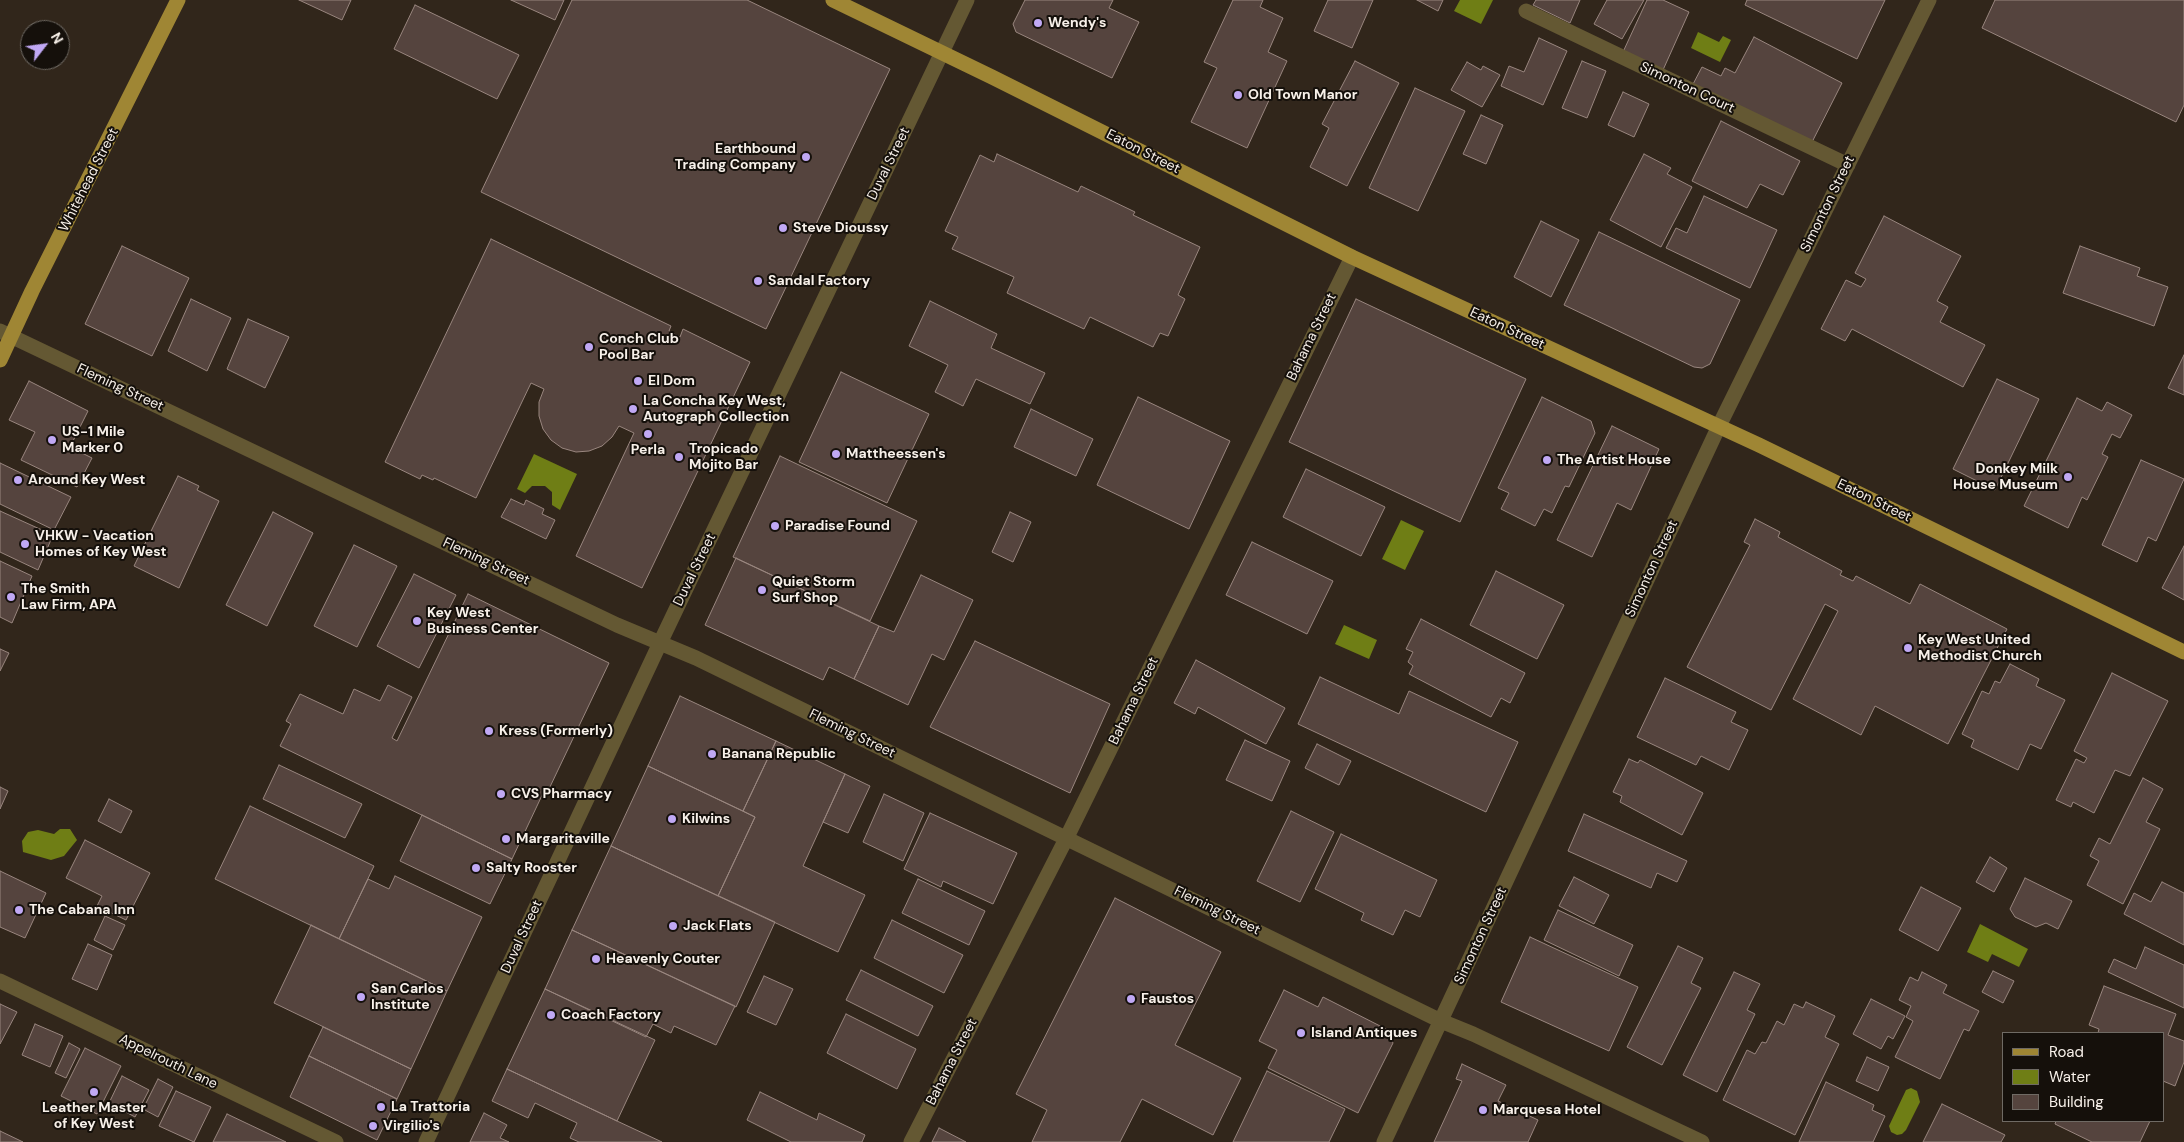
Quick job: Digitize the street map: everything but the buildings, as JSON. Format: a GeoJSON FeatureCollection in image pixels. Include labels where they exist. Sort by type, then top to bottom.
{"type":"FeatureCollection","features":[{"type":"Feature","properties":{"kind":"main road","name":"Whitehead Street"},"geometry":{"type":"LineString","coordinates":[[0,360],[6,334],[32,291],[178,0]]}},
{"type":"Feature","properties":{"kind":"main road","name":"Eaton Street"},"geometry":{"type":"LineString","coordinates":[[833,0],[1352,257],[1718,426],[2184,652]]}},
{"type":"Feature","properties":{"kind":"street","name":"Duval Street"},"geometry":{"type":"LineString","coordinates":[[426,1142],[660,643],[967,0]]}},
{"type":"Feature","properties":{"kind":"street","name":"Simonton Street"},"geometry":{"type":"LineString","coordinates":[[1384,1142],[1718,426],[1929,0]]}},
{"type":"Feature","properties":{"kind":"street","name":"Simonton Court"},"geometry":{"type":"LineString","coordinates":[[1526,11],[1848,164]]}},
{"type":"Feature","properties":{"kind":"street","name":"Bahama Street"},"geometry":{"type":"LineString","coordinates":[[911,1142],[1066,839],[1352,257]]}},
{"type":"Feature","properties":{"kind":"street","name":"Fleming Street"},"geometry":{"type":"LineString","coordinates":[[6,334],[608,621],[696,658],[1441,1021],[1473,1034],[1702,1142]]}},
{"type":"Feature","properties":{"kind":"street","name":"Appelrouth Lane"},"geometry":{"type":"LineString","coordinates":[[0,981],[336,1142]]}},
{"type":"Feature","properties":{"kind":"water"},"geometry":{"type":"Polygon","coordinates":[[[1460,0],[1493,0],[1481,24],[1454,11],[1460,0]]]}},
{"type":"Feature","properties":{"kind":"water"},"geometry":{"type":"Polygon","coordinates":[[[1698,32],[1719,42],[1723,36],[1731,40],[1720,62],[1691,48],[1698,32]]]}},
{"type":"Feature","properties":{"kind":"water"},"geometry":{"type":"Polygon","coordinates":[[[534,454],[577,474],[560,510],[552,505],[552,492],[545,486],[532,486],[525,493],[517,489],[534,454]]]}},
{"type":"Feature","properties":{"kind":"water"},"geometry":{"type":"Polygon","coordinates":[[[1401,520],[1424,531],[1405,570],[1382,559],[1401,520]]]}},
{"type":"Feature","properties":{"kind":"water"},"geometry":{"type":"Polygon","coordinates":[[[1344,625],[1377,640],[1369,659],[1335,644],[1344,625]]]}},
{"type":"Feature","properties":{"kind":"water"},"geometry":{"type":"Polygon","coordinates":[[[60,829],[70,829],[77,840],[64,856],[51,860],[23,852],[22,841],[28,832],[38,830],[54,834],[60,829]]]}},
{"type":"Feature","properties":{"kind":"water"},"geometry":{"type":"Polygon","coordinates":[[[1980,924],[2028,949],[2019,967],[1992,954],[1988,962],[1967,952],[1980,924]]]}},
{"type":"Feature","properties":{"kind":"water"},"geometry":{"type":"Polygon","coordinates":[[[1911,1088],[1917,1091],[1920,1102],[1906,1130],[1902,1134],[1897,1135],[1891,1132],[1889,1126],[1906,1090],[1911,1088]]]}},
{"type":"Feature","properties":{"kind":"place","name":"Wendy's"},"geometry":{"type":"Point","coordinates":[1038,23]}},
{"type":"Feature","properties":{"kind":"place","name":"Old Town Manor"},"geometry":{"type":"Point","coordinates":[1238,95]}},
{"type":"Feature","properties":{"kind":"place","name":"Earthbound Trading Company"},"geometry":{"type":"Point","coordinates":[806,157]}},
{"type":"Feature","properties":{"kind":"place","name":"Steve Dioussy"},"geometry":{"type":"Point","coordinates":[783,228]}},
{"type":"Feature","properties":{"kind":"place","name":"Sandal Factory"},"geometry":{"type":"Point","coordinates":[758,281]}},
{"type":"Feature","properties":{"kind":"place","name":"Conch Club Pool Bar"},"geometry":{"type":"Point","coordinates":[589,347]}},
{"type":"Feature","properties":{"kind":"place","name":"El Dom"},"geometry":{"type":"Point","coordinates":[638,381]}},
{"type":"Feature","properties":{"kind":"place","name":"La Concha Key West, Autograph Collection"},"geometry":{"type":"Point","coordinates":[633,409]}},
{"type":"Feature","properties":{"kind":"place","name":"Perla"},"geometry":{"type":"Point","coordinates":[648,434]}},
{"type":"Feature","properties":{"kind":"place","name":"US-1 Mile Marker 0"},"geometry":{"type":"Point","coordinates":[52,440]}},
{"type":"Feature","properties":{"kind":"place","name":"Mattheessen's"},"geometry":{"type":"Point","coordinates":[836,454]}},
{"type":"Feature","properties":{"kind":"place","name":"Tropicado Mojito Bar"},"geometry":{"type":"Point","coordinates":[679,457]}},
{"type":"Feature","properties":{"kind":"place","name":"The Artist House"},"geometry":{"type":"Point","coordinates":[1547,460]}},
{"type":"Feature","properties":{"kind":"place","name":"Donkey Milk House Museum"},"geometry":{"type":"Point","coordinates":[2068,477]}},
{"type":"Feature","properties":{"kind":"place","name":"Around Key West"},"geometry":{"type":"Point","coordinates":[18,480]}},
{"type":"Feature","properties":{"kind":"place","name":"Paradise Found"},"geometry":{"type":"Point","coordinates":[775,526]}},
{"type":"Feature","properties":{"kind":"place","name":"VHKW - Vacation Homes of Key West"},"geometry":{"type":"Point","coordinates":[25,544]}},
{"type":"Feature","properties":{"kind":"place","name":"Quiet Storm Surf Shop"},"geometry":{"type":"Point","coordinates":[762,590]}},
{"type":"Feature","properties":{"kind":"place","name":"The Smith Law Firm, APA"},"geometry":{"type":"Point","coordinates":[11,597]}},
{"type":"Feature","properties":{"kind":"place","name":"Key West Business Center"},"geometry":{"type":"Point","coordinates":[417,621]}},
{"type":"Feature","properties":{"kind":"place","name":"Key West United Methodist Church"},"geometry":{"type":"Point","coordinates":[1908,648]}},
{"type":"Feature","properties":{"kind":"place","name":"Kress (Formerly)"},"geometry":{"type":"Point","coordinates":[489,731]}},
{"type":"Feature","properties":{"kind":"place","name":"Banana Republic"},"geometry":{"type":"Point","coordinates":[712,754]}},
{"type":"Feature","properties":{"kind":"place","name":"CVS Pharmacy"},"geometry":{"type":"Point","coordinates":[501,794]}},
{"type":"Feature","properties":{"kind":"place","name":"Kilwins"},"geometry":{"type":"Point","coordinates":[672,819]}},
{"type":"Feature","properties":{"kind":"place","name":"Margaritaville"},"geometry":{"type":"Point","coordinates":[506,839]}},
{"type":"Feature","properties":{"kind":"place","name":"Salty Rooster"},"geometry":{"type":"Point","coordinates":[476,868]}},
{"type":"Feature","properties":{"kind":"place","name":"The Cabana Inn"},"geometry":{"type":"Point","coordinates":[19,910]}},
{"type":"Feature","properties":{"kind":"place","name":"Jack Flats"},"geometry":{"type":"Point","coordinates":[673,926]}},
{"type":"Feature","properties":{"kind":"place","name":"Heavenly Couter"},"geometry":{"type":"Point","coordinates":[596,959]}},
{"type":"Feature","properties":{"kind":"place","name":"San Carlos Institute"},"geometry":{"type":"Point","coordinates":[361,997]}},
{"type":"Feature","properties":{"kind":"place","name":"Faustos"},"geometry":{"type":"Point","coordinates":[1131,999]}},
{"type":"Feature","properties":{"kind":"place","name":"Coach Factory"},"geometry":{"type":"Point","coordinates":[551,1015]}},
{"type":"Feature","properties":{"kind":"place","name":"Island Antiques"},"geometry":{"type":"Point","coordinates":[1301,1033]}},
{"type":"Feature","properties":{"kind":"place","name":"Leather Master of Key West"},"geometry":{"type":"Point","coordinates":[94,1092]}},
{"type":"Feature","properties":{"kind":"place","name":"La Trattoria"},"geometry":{"type":"Point","coordinates":[381,1107]}},
{"type":"Feature","properties":{"kind":"place","name":"Marquesa Hotel"},"geometry":{"type":"Point","coordinates":[1483,1110]}},
{"type":"Feature","properties":{"kind":"place","name":"Virgilio's"},"geometry":{"type":"Point","coordinates":[373,1126]}}]}
